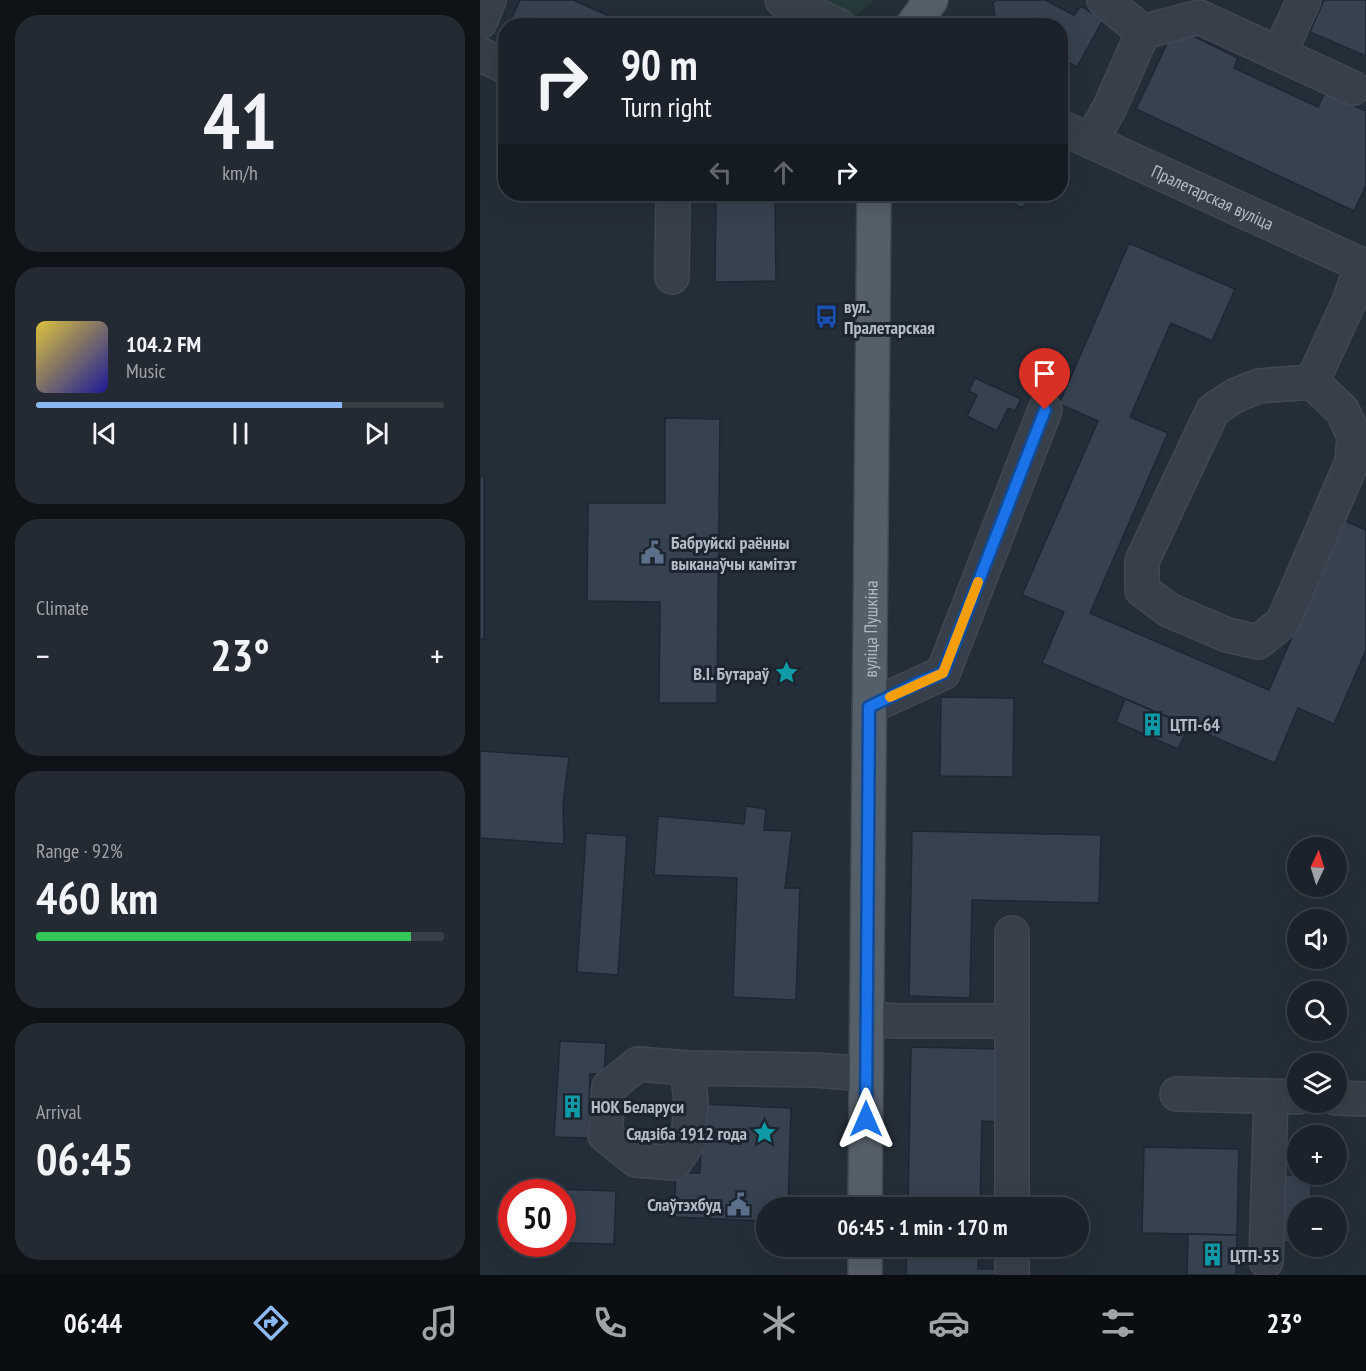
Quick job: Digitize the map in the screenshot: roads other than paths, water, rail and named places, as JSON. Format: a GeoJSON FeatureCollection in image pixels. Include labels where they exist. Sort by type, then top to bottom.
{"type":"FeatureCollection","features":[{"type":"Feature","properties":{"kind":"main road"},"geometry":{"type":"LineString","coordinates":[[918,18],[931,0]]}},
{"type":"Feature","properties":{"kind":"main road","name":"вуліца Пушкіна"},"geometry":{"type":"LineString","coordinates":[[865,1197],[874,201]]}},
{"type":"Feature","properties":{"kind":"main road"},"geometry":{"type":"LineString","coordinates":[[865,1257],[865,1275]]}},
{"type":"Feature","properties":{"kind":"street"},"geometry":{"type":"LineString","coordinates":[[480,22],[489,0]]}},
{"type":"Feature","properties":{"kind":"street"},"geometry":{"type":"LineString","coordinates":[[782,0],[821,18]]}},
{"type":"Feature","properties":{"kind":"street"},"geometry":{"type":"LineString","coordinates":[[1104,0],[1143,32]]}},
{"type":"Feature","properties":{"kind":"street"},"geometry":{"type":"LineString","coordinates":[[1279,54],[1304,0]]}},
{"type":"Feature","properties":{"kind":"street"},"geometry":{"type":"LineString","coordinates":[[1143,32],[1199,16],[1353,88]]}},
{"type":"Feature","properties":{"kind":"street"},"geometry":{"type":"LineString","coordinates":[[1091,141],[1110,107],[1143,32]]}},
{"type":"Feature","properties":{"kind":"street"},"geometry":{"type":"LineString","coordinates":[[480,54],[498,63]]}},
{"type":"Feature","properties":{"kind":"street","name":"Пралетарская вуліца"},"geometry":{"type":"LineString","coordinates":[[1068,131],[1364,266]]}},
{"type":"Feature","properties":{"kind":"street"},"geometry":{"type":"LineString","coordinates":[[672,277],[673,201]]}},
{"type":"Feature","properties":{"kind":"street"},"geometry":{"type":"LineString","coordinates":[[1312,382],[1364,266]]}},
{"type":"Feature","properties":{"kind":"street"},"geometry":{"type":"LineString","coordinates":[[1312,382],[1342,410],[1354,436],[1352,462],[1283,622],[1258,642],[1227,635],[1169,610],[1142,590],[1142,561],[1213,410],[1236,395],[1259,386],[1312,382]]}},
{"type":"Feature","properties":{"kind":"street"},"geometry":{"type":"LineString","coordinates":[[869,707],[943,673],[1045,410]]}},
{"type":"Feature","properties":{"kind":"street"},"geometry":{"type":"LineString","coordinates":[[1012,933],[1012,1197]]}},
{"type":"Feature","properties":{"kind":"street"},"geometry":{"type":"LineString","coordinates":[[867,1019],[1012,1021]]}},
{"type":"Feature","properties":{"kind":"street"},"geometry":{"type":"LineString","coordinates":[[687,1068],[815,1070],[866,1074]]}},
{"type":"Feature","properties":{"kind":"street"},"geometry":{"type":"LineString","coordinates":[[1177,1094],[1284,1097],[1266,1261]]}},
{"type":"Feature","properties":{"kind":"street"},"geometry":{"type":"LineString","coordinates":[[1347,1098],[1366,1099]]}},
{"type":"Feature","properties":{"kind":"street"},"geometry":{"type":"LineString","coordinates":[[1012,1257],[1012,1275]]}},
{"type":"Feature","properties":{"kind":"place","name":"вул. Пралетарская"},"geometry":{"type":"Point","coordinates":[826,316]}},
{"type":"Feature","properties":{"kind":"place","name":"Бабруйскі раённы выканаўчы камітэт"},"geometry":{"type":"Point","coordinates":[653,552]}},
{"type":"Feature","properties":{"kind":"place","name":"В.І. Бутараў"},"geometry":{"type":"Point","coordinates":[787,673]}},
{"type":"Feature","properties":{"kind":"place","name":"ЦТП-64"},"geometry":{"type":"Point","coordinates":[1152,724]}},
{"type":"Feature","properties":{"kind":"place","name":"НОК Беларуси"},"geometry":{"type":"Point","coordinates":[573,1106]}},
{"type":"Feature","properties":{"kind":"place","name":"Сядзіба 1912 года"},"geometry":{"type":"Point","coordinates":[765,1133]}},
{"type":"Feature","properties":{"kind":"place","name":"Слаўтэхбуд"},"geometry":{"type":"Point","coordinates":[739,1204]}},
{"type":"Feature","properties":{"kind":"place","name":"ЦТП-55"},"geometry":{"type":"Point","coordinates":[1212,1255]}}]}
